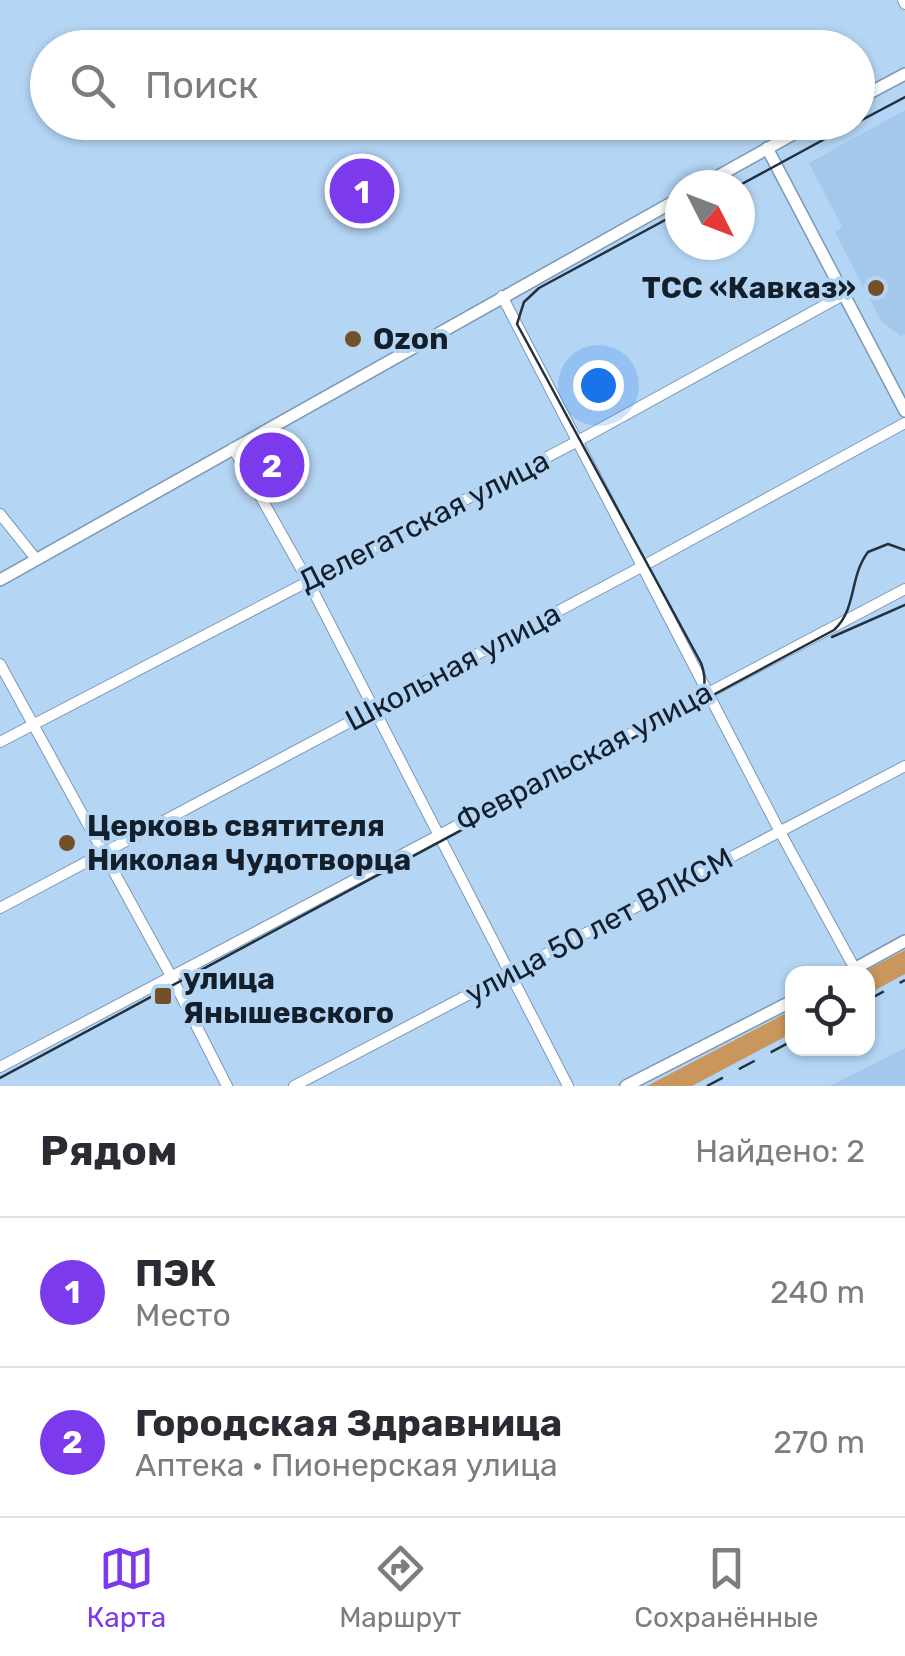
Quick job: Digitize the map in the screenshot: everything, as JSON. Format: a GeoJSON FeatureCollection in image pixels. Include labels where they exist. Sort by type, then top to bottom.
{"type":"FeatureCollection","features":[{"type":"Feature","properties":{"kind":"street"},"geometry":{"type":"LineString","coordinates":[[875,91],[905,74]]}},
{"type":"Feature","properties":{"kind":"street"},"geometry":{"type":"LineString","coordinates":[[729,170],[782,140]]}},
{"type":"Feature","properties":{"kind":"street"},"geometry":{"type":"LineString","coordinates":[[768,148],[905,411]]}},
{"type":"Feature","properties":{"kind":"street"},"geometry":{"type":"LineString","coordinates":[[0,580],[665,206]]}},
{"type":"Feature","properties":{"kind":"street","name":"Делегатская улица"},"geometry":{"type":"LineString","coordinates":[[0,742],[576,442],[846,294]]}},
{"type":"Feature","properties":{"kind":"street"},"geometry":{"type":"LineString","coordinates":[[502,296],[847,966]]}},
{"type":"Feature","properties":{"kind":"street","name":"Школьная улица"},"geometry":{"type":"LineString","coordinates":[[0,908],[905,423]]}},
{"type":"Feature","properties":{"kind":"street"},"geometry":{"type":"LineString","coordinates":[[233,448],[308,581],[568,1086]]}},
{"type":"Feature","properties":{"kind":"street"},"geometry":{"type":"LineString","coordinates":[[0,514],[36,559]]}},
{"type":"Feature","properties":{"kind":"street","name":"Февральская улица"},"geometry":{"type":"LineString","coordinates":[[0,1068],[905,589]]}},
{"type":"Feature","properties":{"kind":"street"},"geometry":{"type":"LineString","coordinates":[[0,664],[227,1086]]}},
{"type":"Feature","properties":{"kind":"street","name":"улица 50 лет ВЛКСМ"},"geometry":{"type":"LineString","coordinates":[[294,1086],[905,766]]}},
{"type":"Feature","properties":{"kind":"street"},"geometry":{"type":"LineString","coordinates":[[859,966],[905,941]]}},
{"type":"Feature","properties":{"kind":"street"},"geometry":{"type":"LineString","coordinates":[[626,1086],[785,1005]]}},
{"type":"Feature","properties":{"kind":"shaded area"},"geometry":{"type":"Polygon","coordinates":[[[905,110],[905,334],[901,336],[881,321],[835,232],[842,227],[809,163],[851,140],[875,140],[875,127],[905,110]]]}},
{"type":"Feature","properties":{"kind":"shaded area"},"geometry":{"type":"Polygon","coordinates":[[[905,950],[905,974],[875,990],[874,966],[905,950]]]}},
{"type":"Feature","properties":{"kind":"shaded area"},"geometry":{"type":"Polygon","coordinates":[[[785,1014],[785,1037],[692,1086],[647,1086],[785,1014]]]}},
{"type":"Feature","properties":{"kind":"shaded area"},"geometry":{"type":"Polygon","coordinates":[[[905,1048],[905,1086],[830,1086],[905,1048]]]}},
{"type":"Feature","properties":{"kind":"tram line"},"geometry":{"type":"LineString","coordinates":[[875,113],[905,97]]}},
{"type":"Feature","properties":{"kind":"tram line"},"geometry":{"type":"LineString","coordinates":[[755,177],[823,140]]}},
{"type":"Feature","properties":{"kind":"tram line"},"geometry":{"type":"LineString","coordinates":[[665,220],[539,288],[524,302],[517,324],[701,663],[704,686],[694,708]]}},
{"type":"Feature","properties":{"kind":"tram line"},"geometry":{"type":"LineString","coordinates":[[0,1078],[834,630],[846,612],[868,552],[888,544],[905,550]]}},
{"type":"Feature","properties":{"kind":"tram line"},"geometry":{"type":"LineString","coordinates":[[832,637],[905,605]]}},
{"type":"Feature","properties":{"kind":"railway"},"geometry":{"type":"LineString","coordinates":[[875,996],[905,980]]}},
{"type":"Feature","properties":{"kind":"railway"},"geometry":{"type":"LineString","coordinates":[[707,1086],[785,1045]]}},
{"type":"Feature","properties":{"kind":"place","name":"ПЭК"},"geometry":{"type":"Point","coordinates":[362,191]}},
{"type":"Feature","properties":{"kind":"place","name":"ТСС «Кавказ»"},"geometry":{"type":"Point","coordinates":[876,288]}},
{"type":"Feature","properties":{"kind":"place","name":"Ozon"},"geometry":{"type":"Point","coordinates":[353,339]}},
{"type":"Feature","properties":{"kind":"place","name":"Городская Здравница"},"geometry":{"type":"Point","coordinates":[272,465]}},
{"type":"Feature","properties":{"kind":"place","name":"Церковь святителя Николая Чудотворца"},"geometry":{"type":"Point","coordinates":[67,843]}},
{"type":"Feature","properties":{"kind":"place","name":"улица Янышевского"},"geometry":{"type":"Point","coordinates":[163,996]}}]}
